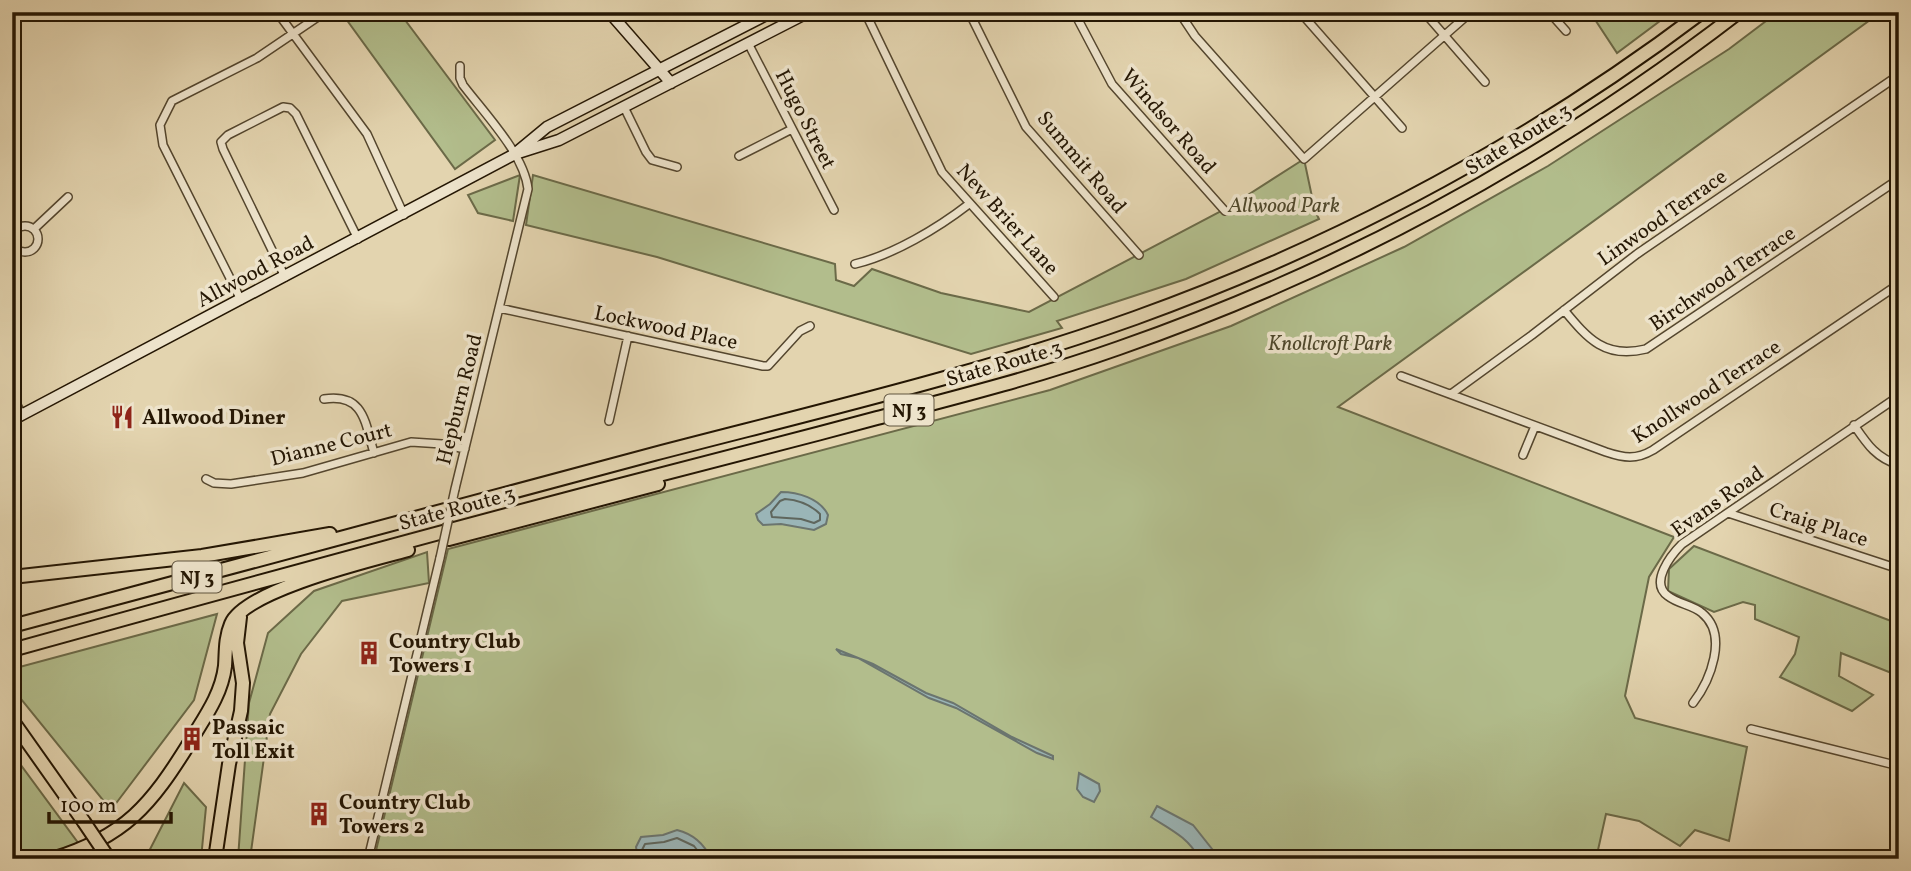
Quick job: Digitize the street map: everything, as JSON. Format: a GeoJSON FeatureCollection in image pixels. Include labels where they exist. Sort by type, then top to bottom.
{"type":"FeatureCollection","features":[{"type":"Feature","properties":{"kind":"highway","name":"State Route 3"},"geometry":{"type":"LineString","coordinates":[[12,626],[993,364],[1193,297],[1304,250],[1437,183],[1541,122],[1666,38],[1699,12]]}},
{"type":"Feature","properties":{"kind":"highway","name":"State Route 3"},"geometry":{"type":"LineString","coordinates":[[12,650],[432,535],[994,387],[1081,361],[1203,317],[1305,274],[1423,217],[1528,157],[1629,92],[1739,12]]}},
{"type":"Feature","properties":{"kind":"highway"},"geometry":{"type":"LineString","coordinates":[[52,859],[81,850],[114,833],[136,816],[161,786],[192,739],[220,685],[231,623],[238,612],[251,604],[265,596],[336,571],[653,485],[757,450]]}},
{"type":"Feature","properties":{"kind":"highway"},"geometry":{"type":"LineString","coordinates":[[12,577],[229,552],[306,537],[382,527]]}},
{"type":"Feature","properties":{"kind":"highway"},"geometry":{"type":"LineString","coordinates":[[215,859],[229,764],[242,701],[238,626],[244,610],[251,604]]}},
{"type":"Feature","properties":{"kind":"highway"},"geometry":{"type":"LineString","coordinates":[[12,720],[109,859]]}},
{"type":"Feature","properties":{"kind":"main road"},"geometry":{"type":"LineString","coordinates":[[610,12],[671,83]]}},
{"type":"Feature","properties":{"kind":"main road","name":"Allwood Road"},"geometry":{"type":"LineString","coordinates":[[515,154],[547,127],[772,12]]}},
{"type":"Feature","properties":{"kind":"main road","name":"Allwood Road"},"geometry":{"type":"LineString","coordinates":[[12,420],[515,154],[559,140],[809,12]]}},
{"type":"Feature","properties":{"kind":"street"},"geometry":{"type":"LineString","coordinates":[[277,12],[367,134],[404,215]]}},
{"type":"Feature","properties":{"kind":"street"},"geometry":{"type":"LineString","coordinates":[[240,300],[166,153],[160,125],[164,112],[172,101],[257,58],[325,12]]}},
{"type":"Feature","properties":{"kind":"street","name":"New Brier Lane"},"geometry":{"type":"LineString","coordinates":[[865,12],[942,172],[1054,296]]}},
{"type":"Feature","properties":{"kind":"street","name":"Summit Road"},"geometry":{"type":"LineString","coordinates":[[969,12],[1026,127],[1139,254]]}},
{"type":"Feature","properties":{"kind":"street","name":"Windsor Road"},"geometry":{"type":"LineString","coordinates":[[1074,12],[1112,84],[1225,211]]}},
{"type":"Feature","properties":{"kind":"street"},"geometry":{"type":"LineString","coordinates":[[1179,12],[1195,36],[1304,159],[1471,12]]}},
{"type":"Feature","properties":{"kind":"street"},"geometry":{"type":"LineString","coordinates":[[1300,12],[1402,128]]}},
{"type":"Feature","properties":{"kind":"street"},"geometry":{"type":"LineString","coordinates":[[1424,12],[1485,82]]}},
{"type":"Feature","properties":{"kind":"street"},"geometry":{"type":"LineString","coordinates":[[1549,12],[1566,31]]}},
{"type":"Feature","properties":{"kind":"street","name":"Hugo Street"},"geometry":{"type":"LineString","coordinates":[[748,44],[834,210]]}},
{"type":"Feature","properties":{"kind":"street","name":"Hepburn Road"},"geometry":{"type":"LineString","coordinates":[[368,859],[528,189],[524,170],[515,154],[463,85],[460,66]]}},
{"type":"Feature","properties":{"kind":"street","name":"Linwood Terrace"},"geometry":{"type":"LineString","coordinates":[[1451,394],[1637,254],[1899,75]]}},
{"type":"Feature","properties":{"kind":"street"},"geometry":{"type":"LineString","coordinates":[[285,277],[223,149],[221,142],[228,135],[283,107],[290,108],[296,114],[358,239]]}},
{"type":"Feature","properties":{"kind":"street"},"geometry":{"type":"LineString","coordinates":[[624,107],[652,160],[677,167]]}},
{"type":"Feature","properties":{"kind":"street"},"geometry":{"type":"LineString","coordinates":[[739,156],[792,129]]}},
{"type":"Feature","properties":{"kind":"street","name":"Birchwood Terrace"},"geometry":{"type":"LineString","coordinates":[[1564,310],[1585,335],[1601,347],[1623,352],[1646,349],[1899,179]]}},
{"type":"Feature","properties":{"kind":"street"},"geometry":{"type":"LineString","coordinates":[[34,229],[68,197]]}},
{"type":"Feature","properties":{"kind":"street"},"geometry":{"type":"LineString","coordinates":[[855,264],[869,261],[910,241],[950,219],[969,204]]}},
{"type":"Feature","properties":{"kind":"street"},"geometry":{"type":"LineString","coordinates":[[26,226],[34,229],[38,236],[34,247],[23,251],[14,249],[13,235],[18,228],[26,226]]}},
{"type":"Feature","properties":{"kind":"street","name":"Knollwood Terrace"},"geometry":{"type":"LineString","coordinates":[[1401,376],[1630,458],[1645,455],[1899,284]]}},
{"type":"Feature","properties":{"kind":"street","name":"Lockwood Place"},"geometry":{"type":"LineString","coordinates":[[499,308],[768,366],[800,331],[810,326]]}},
{"type":"Feature","properties":{"kind":"street"},"geometry":{"type":"LineString","coordinates":[[609,421],[628,336]]}},
{"type":"Feature","properties":{"kind":"street"},"geometry":{"type":"LineString","coordinates":[[12,395],[22,415]]}},
{"type":"Feature","properties":{"kind":"street","name":"Evans Road"},"geometry":{"type":"LineString","coordinates":[[1693,703],[1704,689],[1709,676],[1714,635],[1709,622],[1700,611],[1667,596],[1661,584],[1669,560],[1682,544],[1899,396]]}},
{"type":"Feature","properties":{"kind":"street"},"geometry":{"type":"LineString","coordinates":[[324,399],[340,397],[354,403],[359,409],[374,453]]}},
{"type":"Feature","properties":{"kind":"street"},"geometry":{"type":"LineString","coordinates":[[1854,425],[1872,451],[1882,459],[1899,465]]}},
{"type":"Feature","properties":{"kind":"street"},"geometry":{"type":"LineString","coordinates":[[1523,456],[1535,426]]}},
{"type":"Feature","properties":{"kind":"street","name":"Dianne Court"},"geometry":{"type":"LineString","coordinates":[[206,479],[231,484],[303,473],[422,441],[465,449]]}},
{"type":"Feature","properties":{"kind":"street","name":"Craig Place"},"geometry":{"type":"LineString","coordinates":[[1728,513],[1899,569]]}},
{"type":"Feature","properties":{"kind":"street"},"geometry":{"type":"LineString","coordinates":[[1751,729],[1899,766]]}},
{"type":"Feature","properties":{"kind":"street"},"geometry":{"type":"LineString","coordinates":[[1774,859],[1781,859]]}},
{"type":"Feature","properties":{"kind":"green space"},"geometry":{"type":"Polygon","coordinates":[[[341,12],[399,12],[495,140],[455,169],[341,12]]]}},
{"type":"Feature","properties":{"kind":"green space"},"geometry":{"type":"Polygon","coordinates":[[[1590,12],[1672,12],[1617,53],[1590,12]]]}},
{"type":"Feature","properties":{"kind":"green space","name":"Knollcroft Park"},"geometry":{"type":"Polygon","coordinates":[[[1778,12],[1881,12],[1338,407],[1674,537],[1649,577],[1625,696],[1635,718],[1747,747],[1729,841],[1695,830],[1680,846],[1639,821],[1606,814],[1596,859],[374,859],[448,549],[1050,390],[1231,326],[1404,247],[1548,166],[1729,49],[1778,12]]]}},
{"type":"Feature","properties":{"kind":"green space","name":"Allwood Park"},"geometry":{"type":"Polygon","coordinates":[[[1304,159],[1319,219],[1186,279],[1057,321],[1062,328],[971,354],[657,257],[526,225],[533,175],[835,264],[836,280],[854,286],[872,269],[941,293],[1029,312],[1229,207],[1304,159]]]}},
{"type":"Feature","properties":{"kind":"green space"},"geometry":{"type":"Polygon","coordinates":[[[520,175],[513,221],[478,213],[468,195],[520,175]]]}},
{"type":"Feature","properties":{"kind":"green space"},"geometry":{"type":"Polygon","coordinates":[[[1694,546],[1899,624],[1899,676],[1841,653],[1839,676],[1873,695],[1852,711],[1780,677],[1795,654],[1799,637],[1755,619],[1755,605],[1743,602],[1714,612],[1668,591],[1669,569],[1694,546]]]}},
{"type":"Feature","properties":{"kind":"green space"},"geometry":{"type":"Polygon","coordinates":[[[427,552],[429,583],[342,601],[301,654],[270,714],[250,859],[238,859],[249,703],[268,633],[314,591],[427,552]]]}},
{"type":"Feature","properties":{"kind":"green space"},"geometry":{"type":"Polygon","coordinates":[[[217,614],[194,700],[111,810],[12,688],[12,669],[217,614]]]}},
{"type":"Feature","properties":{"kind":"green space"},"geometry":{"type":"Polygon","coordinates":[[[12,753],[90,859],[12,859],[12,753]]]}},
{"type":"Feature","properties":{"kind":"green space"},"geometry":{"type":"Polygon","coordinates":[[[184,783],[206,807],[201,859],[145,859],[184,783]]]}},
{"type":"Feature","properties":{"kind":"water"},"geometry":{"type":"Polygon","coordinates":[[[781,492],[801,495],[820,504],[828,515],[826,524],[814,530],[781,524],[763,525],[756,514],[781,492]]]}},
{"type":"Feature","properties":{"kind":"water"},"geometry":{"type":"Polygon","coordinates":[[[836,649],[873,664],[926,693],[953,703],[1012,737],[1053,756],[1053,759],[1037,753],[956,708],[929,698],[858,658],[841,654],[836,649]]]}},
{"type":"Feature","properties":{"kind":"water"},"geometry":{"type":"Polygon","coordinates":[[[1079,773],[1099,784],[1100,791],[1094,802],[1083,797],[1077,789],[1079,773]]]}},
{"type":"Feature","properties":{"kind":"water"},"geometry":{"type":"Polygon","coordinates":[[[1157,806],[1193,825],[1220,859],[1199,859],[1184,839],[1151,817],[1157,806]]]}},
{"type":"Feature","properties":{"kind":"water"},"geometry":{"type":"Polygon","coordinates":[[[677,830],[697,840],[711,859],[638,859],[636,847],[641,837],[663,835],[677,830]]]}},
{"type":"Feature","properties":{"kind":"place","name":"Allwood Diner"},"geometry":{"type":"Point","coordinates":[122,417]}},
{"type":"Feature","properties":{"kind":"place","name":"Country Club Towers 1"},"geometry":{"type":"Point","coordinates":[369,653]}},
{"type":"Feature","properties":{"kind":"place","name":"Passaic Toll Exit"},"geometry":{"type":"Point","coordinates":[192,739]}},
{"type":"Feature","properties":{"kind":"place","name":"Country Club Towers 2"},"geometry":{"type":"Point","coordinates":[319,814]}}]}
